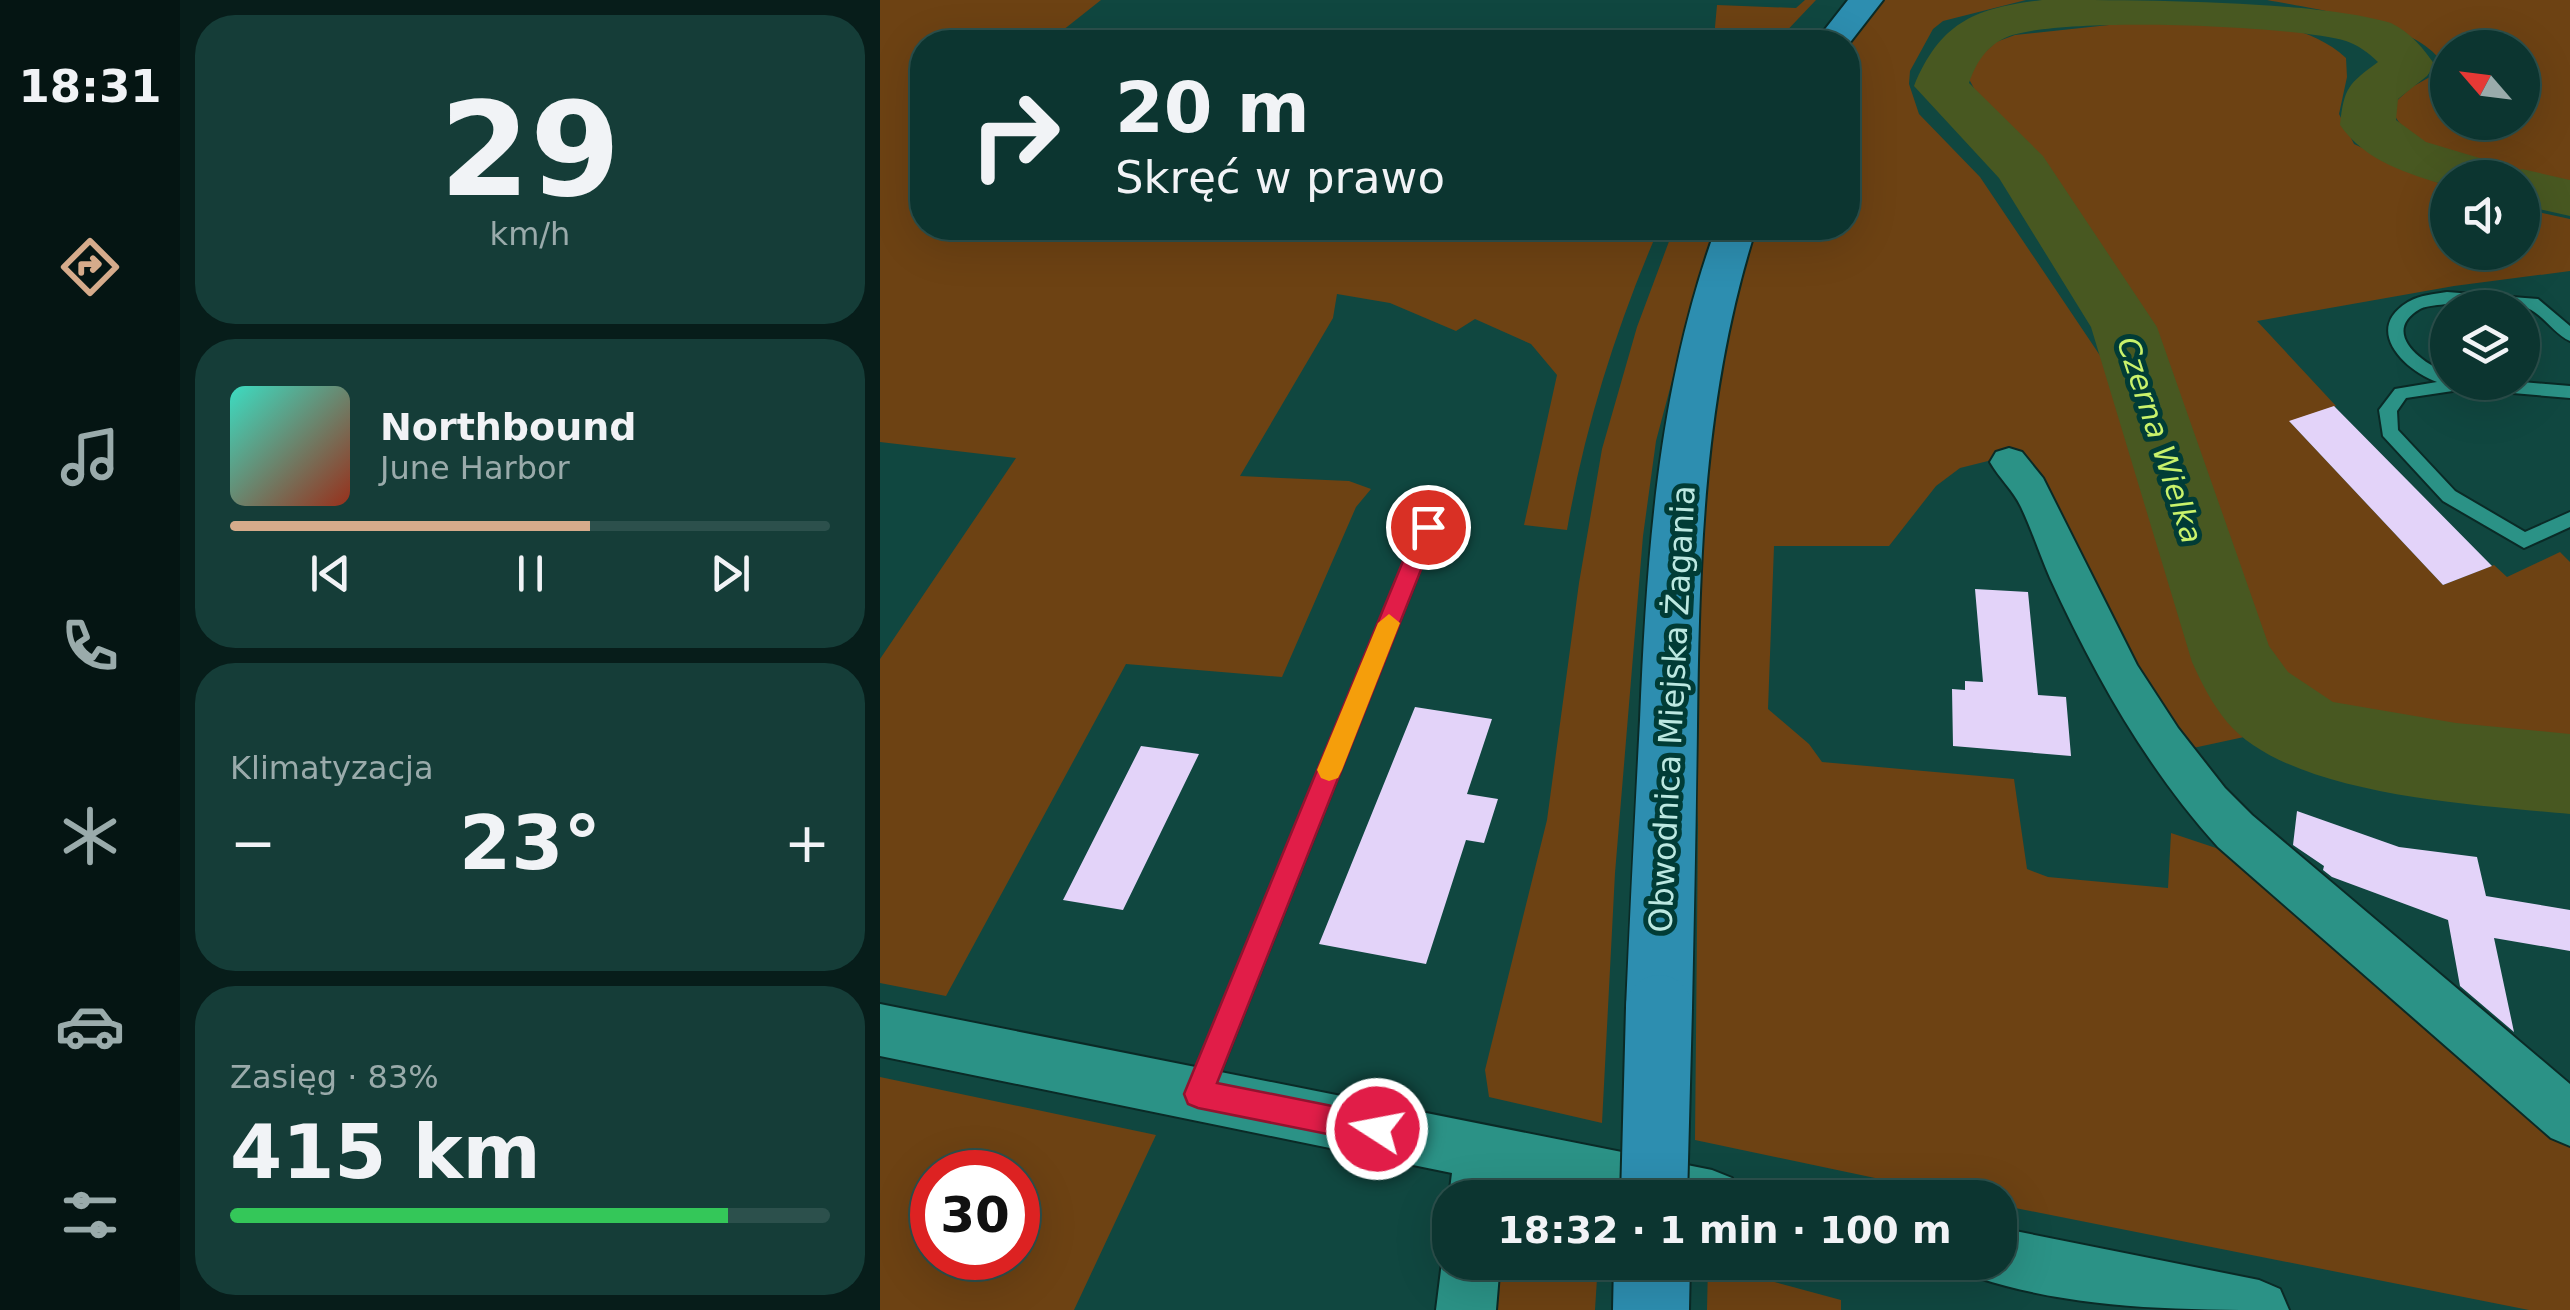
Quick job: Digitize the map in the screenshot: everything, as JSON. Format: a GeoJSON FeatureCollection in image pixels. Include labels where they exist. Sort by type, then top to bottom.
{"type":"FeatureCollection","features":[{"type":"Feature","properties":{"kind":"main road"},"geometry":{"type":"LineString","coordinates":[[1842,30],[1866,0]]}},
{"type":"Feature","properties":{"kind":"main road","name":"Obwodnica Miejska Żagania"},"geometry":{"type":"LineString","coordinates":[[1654,1180],[1673,574],[1700,356],[1712,301],[1732,240]]}},
{"type":"Feature","properties":{"kind":"main road"},"geometry":{"type":"LineString","coordinates":[[1650,1310],[1651,1280]]}},
{"type":"Feature","properties":{"kind":"street"},"geometry":{"type":"LineString","coordinates":[[2009,462],[2041,502],[2090,617],[2133,698],[2186,779],[2235,831],[2570,1118]]}},
{"type":"Feature","properties":{"kind":"street"},"geometry":{"type":"LineString","coordinates":[[880,1030],[1198,1094],[1480,1174],[1538,1180]]}},
{"type":"Feature","properties":{"kind":"street"},"geometry":{"type":"LineString","coordinates":[[2017,1260],[2259,1310]]}},
{"type":"Feature","properties":{"kind":"street"},"geometry":{"type":"LineString","coordinates":[[1466,1310],[1469,1280]]}},
{"type":"Feature","properties":{"kind":"lane"},"geometry":{"type":"LineString","coordinates":[[2430,300],[2411,307],[2398,323],[2397,340],[2415,364],[2430,371]]}},
{"type":"Feature","properties":{"kind":"lane"},"geometry":{"type":"LineString","coordinates":[[2540,309],[2570,335]]}},
{"type":"Feature","properties":{"kind":"lane"},"geometry":{"type":"LineString","coordinates":[[2430,388],[2401,393],[2388,410],[2389,432],[2449,496],[2524,541],[2570,519]]}},
{"type":"Feature","properties":{"kind":"lane"},"geometry":{"type":"LineString","coordinates":[[2540,390],[2570,392]]}},
{"type":"Feature","properties":{"kind":"lane"},"geometry":{"type":"LineString","coordinates":[[1198,1094],[1428,527]]}},
{"type":"Feature","properties":{"kind":"shaded area"},"geometry":{"type":"Polygon","coordinates":[[[880,0],[1101,0],[1063,30],[910,30],[910,240],[1654,240],[1604,376],[1567,530],[1524,525],[1557,375],[1531,344],[1475,319],[1456,331],[1390,303],[1337,294],[1333,318],[1240,476],[1349,481],[1371,489],[1356,507],[1282,677],[1126,664],[946,996],[880,983],[880,659],[1016,458],[880,442],[880,0]]]}},
{"type":"Feature","properties":{"kind":"shaded area"},"geometry":{"type":"Polygon","coordinates":[[[1805,0],[1816,0],[1787,30],[1715,30],[1717,5],[1796,8],[1805,0]]]}},
{"type":"Feature","properties":{"kind":"shaded area"},"geometry":{"type":"Polygon","coordinates":[[[1882,0],[2026,0],[1943,21],[1933,29],[1910,71],[1909,84],[1919,114],[1980,177],[2101,357],[2126,412],[2196,651],[2258,734],[2170,753],[2064,568],[1992,460],[1960,468],[1936,486],[1889,546],[1774,546],[1768,709],[1809,744],[1822,762],[2014,779],[2027,869],[2048,877],[2168,888],[2171,833],[2255,861],[2570,1139],[2570,1310],[2529,1310],[2017,1208],[2017,1180],[1884,1180],[1695,1140],[1698,825],[1693,698],[1708,429],[1750,240],[1860,240],[1860,30],[1882,0]]]}},
{"type":"Feature","properties":{"kind":"shaded area"},"geometry":{"type":"Polygon","coordinates":[[[2267,0],[2570,0],[2570,186],[2540,180],[2540,160],[2467,160],[2439,150],[2415,137],[2399,122],[2392,105],[2430,77],[2430,140],[2540,140],[2540,30],[2430,30],[2430,50],[2405,34],[2334,12],[2267,0]]]}},
{"type":"Feature","properties":{"kind":"shaded area"},"geometry":{"type":"Polygon","coordinates":[[[2218,21],[2274,25],[2300,32],[2324,42],[2346,58],[2347,77],[2339,114],[2354,144],[2430,179],[2430,270],[2540,270],[2540,213],[2570,219],[2570,271],[2454,286],[2257,321],[2336,406],[2290,422],[2443,585],[2494,565],[2507,577],[2560,552],[2570,562],[2570,756],[2481,745],[2448,729],[2345,715],[2297,697],[2262,665],[2245,629],[2231,569],[2170,383],[2137,314],[2065,195],[2020,134],[1979,98],[1969,79],[1970,69],[1982,55],[1996,42],[2015,35],[2137,22],[2218,21]]]}},
{"type":"Feature","properties":{"kind":"shaded area"},"geometry":{"type":"Polygon","coordinates":[[[1670,240],[1713,240],[1656,441],[1643,536],[1615,873],[1602,1123],[1489,1097],[1485,1070],[1547,820],[1579,583],[1602,449],[1637,327],[1670,240]]]}},
{"type":"Feature","properties":{"kind":"shaded area"},"geometry":{"type":"Polygon","coordinates":[[[880,1077],[1156,1135],[1074,1310],[880,1310],[880,1077]]]}},
{"type":"Feature","properties":{"kind":"shaded area"},"geometry":{"type":"Polygon","coordinates":[[[1597,1280],[1595,1310],[1479,1310],[1493,1282],[1597,1280]]]}},
{"type":"Feature","properties":{"kind":"shaded area"},"geometry":{"type":"Polygon","coordinates":[[[1708,1280],[1767,1280],[1841,1300],[1841,1310],[1707,1310],[1708,1280]]]}},
{"type":"Feature","properties":{"kind":"building"},"geometry":{"type":"Polygon","coordinates":[[[2334,406],[2492,566],[2443,585],[2289,421],[2334,406]]]}},
{"type":"Feature","properties":{"kind":"building"},"geometry":{"type":"Polygon","coordinates":[[[1975,589],[2028,592],[2038,695],[2066,697],[2071,756],[1953,746],[1952,689],[1965,690],[1965,681],[1983,682],[1975,589]]]}},
{"type":"Feature","properties":{"kind":"building"},"geometry":{"type":"Polygon","coordinates":[[[1415,707],[1492,719],[1467,794],[1498,799],[1484,843],[1466,840],[1426,964],[1319,944],[1415,707]]]}},
{"type":"Feature","properties":{"kind":"building"},"geometry":{"type":"Polygon","coordinates":[[[1141,746],[1199,754],[1123,910],[1063,900],[1141,746]]]}},
{"type":"Feature","properties":{"kind":"building"},"geometry":{"type":"Polygon","coordinates":[[[2297,811],[2399,847],[2477,857],[2486,896],[2570,910],[2570,951],[2494,938],[2514,1032],[2460,986],[2448,920],[2332,877],[2323,870],[2324,866],[2293,845],[2297,811]]]}},
{"type":"Feature","properties":{"kind":"waterway","name":"Czerna Wielka"},"geometry":{"type":"LineString","coordinates":[[2430,162],[2406,154],[2368,125],[2371,93],[2408,65],[2378,36],[2321,22],[2165,11],[2108,11],[2014,19],[1986,27],[1969,39],[1953,59],[1941,86],[2022,168],[2124,327],[2233,662],[2258,698],[2314,737],[2456,763],[2570,774]]}},
{"type":"Feature","properties":{"kind":"waterway","name":"Czerna Wielka"},"geometry":{"type":"LineString","coordinates":[[2540,191],[2570,198]]}},
{"type":"Feature","properties":{"kind":"slow traffic"},"geometry":{"type":"LineString","coordinates":[[1329,770],[1389,623]]}},
{"type":"Feature","properties":{"kind":"route"},"geometry":{"type":"LineString","coordinates":[[1377,1129],[1198,1094],[1428,527]]}}]}
